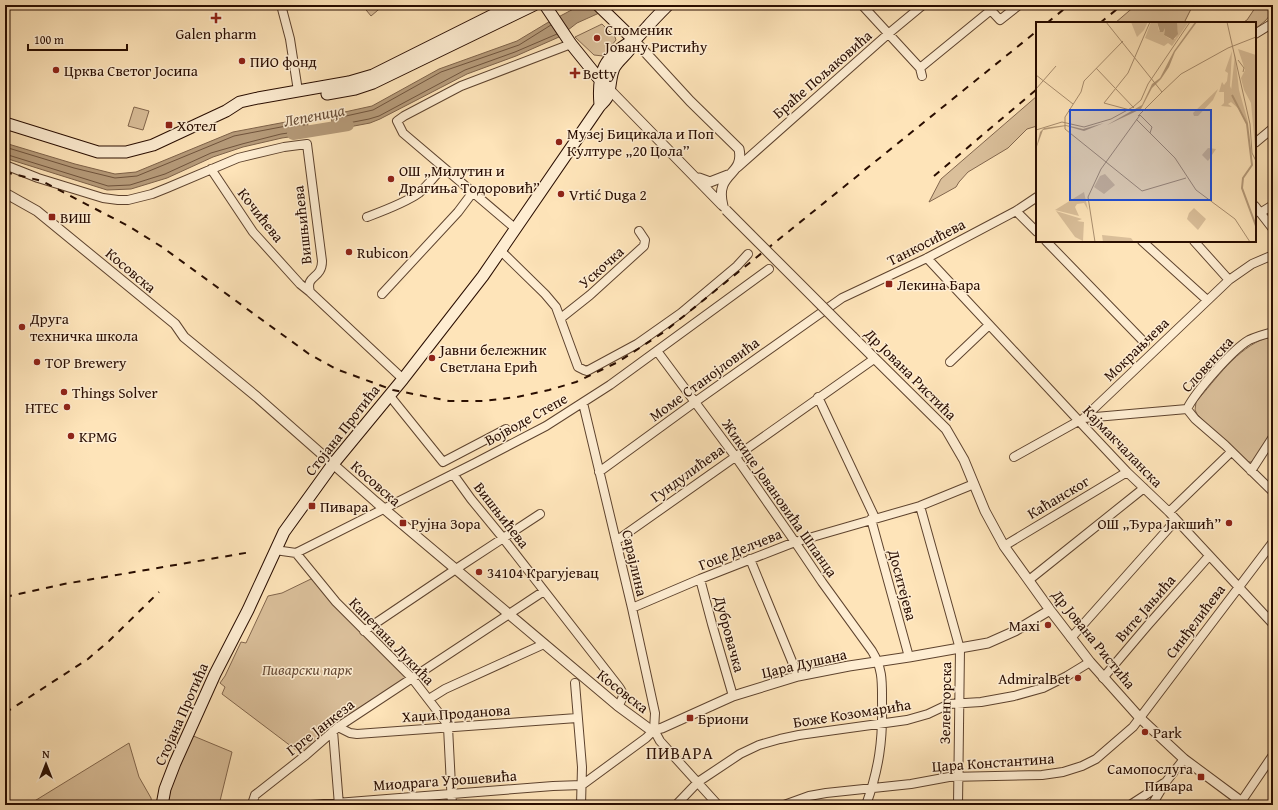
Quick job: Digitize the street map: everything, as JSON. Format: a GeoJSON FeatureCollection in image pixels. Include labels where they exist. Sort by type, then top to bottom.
{"type":"FeatureCollection","features":[{"type":"Feature","properties":{"kind":"main road"},"geometry":{"type":"LineString","coordinates":[[226,112],[365,86],[384,79],[534,5]]}},
{"type":"Feature","properties":{"kind":"main road"},"geometry":{"type":"LineString","coordinates":[[598,5],[634,40]]}},
{"type":"Feature","properties":{"kind":"main road"},"geometry":{"type":"LineString","coordinates":[[587,64],[603,68],[616,64],[631,48],[634,40],[668,5]]}},
{"type":"Feature","properties":{"kind":"main road"},"geometry":{"type":"LineString","coordinates":[[5,123],[83,149],[98,152],[117,153],[130,151],[153,145],[226,112],[240,102],[349,82],[373,75],[508,6]]}},
{"type":"Feature","properties":{"kind":"main road","name":"Др Јована Ристића"},"geometry":{"type":"LineString","coordinates":[[547,8],[570,42],[600,80]]}},
{"type":"Feature","properties":{"kind":"main road"},"geometry":{"type":"LineString","coordinates":[[600,105],[600,80],[603,68],[610,58],[624,44],[634,40]]}},
{"type":"Feature","properties":{"kind":"main road","name":"Стојана Протића"},"geometry":{"type":"LineString","coordinates":[[162,805],[165,789],[175,763],[215,674],[248,610],[282,536],[333,464],[403,379],[502,251],[600,105],[605,100],[609,90],[611,75],[616,64]]}},
{"type":"Feature","properties":{"kind":"main road"},"geometry":{"type":"LineString","coordinates":[[5,118],[20,128]]}},
{"type":"Feature","properties":{"kind":"street"},"geometry":{"type":"LineString","coordinates":[[281,5],[290,39],[298,91]]}},
{"type":"Feature","properties":{"kind":"street"},"geometry":{"type":"LineString","coordinates":[[862,5],[921,72],[989,8],[1000,20],[1019,5]]}},
{"type":"Feature","properties":{"kind":"street","name":"Браће Пољаковића"},"geometry":{"type":"LineString","coordinates":[[738,167],[888,34],[923,5]]}},
{"type":"Feature","properties":{"kind":"street"},"geometry":{"type":"LineString","coordinates":[[1256,33],[1273,23]]}},
{"type":"Feature","properties":{"kind":"street"},"geometry":{"type":"LineString","coordinates":[[634,40],[690,101],[738,149],[740,159],[738,167],[723,183],[721,192],[725,208]]}},
{"type":"Feature","properties":{"kind":"street"},"geometry":{"type":"LineString","coordinates":[[516,229],[403,133],[397,123],[398,120],[461,86],[570,42]]}},
{"type":"Feature","properties":{"kind":"street","name":"Др Јована Ристића"},"geometry":{"type":"LineString","coordinates":[[600,80],[725,208],[946,429],[964,460],[985,511],[1004,546],[1090,662],[1140,718],[1184,759],[1243,803]]}},
{"type":"Feature","properties":{"kind":"street"},"geometry":{"type":"LineString","coordinates":[[1256,142],[1273,128]]}},
{"type":"Feature","properties":{"kind":"street","name":"Вишњићева"},"geometry":{"type":"LineString","coordinates":[[211,169],[238,158],[284,147],[307,144],[322,261],[319,273],[311,280],[309,284],[310,292]]}},
{"type":"Feature","properties":{"kind":"street"},"geometry":{"type":"LineString","coordinates":[[738,149],[751,151],[759,148]]}},
{"type":"Feature","properties":{"kind":"street"},"geometry":{"type":"LineString","coordinates":[[5,165],[38,178],[103,198],[118,200],[128,200],[152,194],[211,169]]}},
{"type":"Feature","properties":{"kind":"street"},"geometry":{"type":"LineString","coordinates":[[367,217],[391,208],[416,195],[443,167]]}},
{"type":"Feature","properties":{"kind":"street","name":"Кочићева"},"geometry":{"type":"LineString","coordinates":[[211,169],[253,232],[300,284],[310,292]]}},
{"type":"Feature","properties":{"kind":"street"},"geometry":{"type":"LineString","coordinates":[[691,173],[707,182],[729,175]]}},
{"type":"Feature","properties":{"kind":"street"},"geometry":{"type":"LineString","coordinates":[[382,294],[458,212],[473,192]]}},
{"type":"Feature","properties":{"kind":"street","name":"Косовска"},"geometry":{"type":"LineString","coordinates":[[5,193],[37,211],[78,243],[175,324],[184,337],[257,397],[508,615],[618,706],[641,724],[654,730],[660,740],[718,805]]}},
{"type":"Feature","properties":{"kind":"street","name":"Танкосићева"},"geometry":{"type":"LineString","coordinates":[[826,309],[854,293],[927,258],[1016,211],[1036,199]]}},
{"type":"Feature","properties":{"kind":"street"},"geometry":{"type":"LineString","coordinates":[[1260,213],[1273,205]]}},
{"type":"Feature","properties":{"kind":"street"},"geometry":{"type":"LineString","coordinates":[[1256,207],[1273,229]]}},
{"type":"Feature","properties":{"kind":"street"},"geometry":{"type":"LineString","coordinates":[[1016,211],[1036,231]]}},
{"type":"Feature","properties":{"kind":"street","name":"Ускочка"},"geometry":{"type":"LineString","coordinates":[[561,318],[590,296],[644,246],[645,240],[639,230]]}},
{"type":"Feature","properties":{"kind":"street"},"geometry":{"type":"LineString","coordinates":[[1047,242],[1145,343]]}},
{"type":"Feature","properties":{"kind":"street"},"geometry":{"type":"LineString","coordinates":[[1143,242],[1207,300]]}},
{"type":"Feature","properties":{"kind":"street"},"geometry":{"type":"LineString","coordinates":[[1195,242],[1229,280]]}},
{"type":"Feature","properties":{"kind":"street"},"geometry":{"type":"LineString","coordinates":[[502,251],[552,302],[561,318],[578,367],[587,371],[637,344],[681,313],[737,266],[748,254]]}},
{"type":"Feature","properties":{"kind":"street","name":"Мокрањчева"},"geometry":{"type":"LineString","coordinates":[[1014,457],[1081,420],[1229,280],[1252,264],[1273,255]]}},
{"type":"Feature","properties":{"kind":"street","name":"Кајмакчаланска"},"geometry":{"type":"LineString","coordinates":[[927,258],[989,325],[1081,420],[1127,472],[1169,512],[1273,624]]}},
{"type":"Feature","properties":{"kind":"street","name":"Војводе Степе"},"geometry":{"type":"LineString","coordinates":[[296,553],[525,437],[583,403],[769,269]]}},
{"type":"Feature","properties":{"kind":"street"},"geometry":{"type":"LineString","coordinates":[[310,292],[403,379]]}},
{"type":"Feature","properties":{"kind":"street","name":"Моме Станојловића"},"geometry":{"type":"LineString","coordinates":[[599,472],[826,309]]}},
{"type":"Feature","properties":{"kind":"street"},"geometry":{"type":"LineString","coordinates":[[950,362],[989,325]]}},
{"type":"Feature","properties":{"kind":"street","name":"Словенска"},"geometry":{"type":"LineString","coordinates":[[1187,409],[1197,393],[1237,348],[1250,339],[1261,334],[1273,332]]}},
{"type":"Feature","properties":{"kind":"street","name":"Жикице Јовановића Шпанца"},"geometry":{"type":"LineString","coordinates":[[657,351],[734,456],[872,651],[878,662]]}},
{"type":"Feature","properties":{"kind":"street","name":"Гундулићева"},"geometry":{"type":"LineString","coordinates":[[616,541],[874,358]]}},
{"type":"Feature","properties":{"kind":"street"},"geometry":{"type":"LineString","coordinates":[[389,395],[443,462],[506,429]]}},
{"type":"Feature","properties":{"kind":"street","name":"Доситејева"},"geometry":{"type":"LineString","coordinates":[[818,397],[873,519],[909,657]]}},
{"type":"Feature","properties":{"kind":"street","name":"Сарајлина"},"geometry":{"type":"LineString","coordinates":[[583,403],[632,608],[654,713],[654,730]]}},
{"type":"Feature","properties":{"kind":"street"},"geometry":{"type":"LineString","coordinates":[[1081,420],[1187,409],[1195,419],[1273,492]]}},
{"type":"Feature","properties":{"kind":"street"},"geometry":{"type":"LineString","coordinates":[[1251,471],[1273,438]]}},
{"type":"Feature","properties":{"kind":"street"},"geometry":{"type":"LineString","coordinates":[[1169,512],[1231,452]]}},
{"type":"Feature","properties":{"kind":"street","name":"Каћанског"},"geometry":{"type":"LineString","coordinates":[[1004,546],[1127,472]]}},
{"type":"Feature","properties":{"kind":"street","name":"Вишњићева"},"geometry":{"type":"LineString","coordinates":[[453,474],[623,692],[623,698],[618,706]]}},
{"type":"Feature","properties":{"kind":"street","name":"Гоце Делчева"},"geometry":{"type":"LineString","coordinates":[[632,608],[700,579],[795,542],[920,506],[974,484]]}},
{"type":"Feature","properties":{"kind":"street"},"geometry":{"type":"LineString","coordinates":[[1029,580],[1144,488]]}},
{"type":"Feature","properties":{"kind":"street","name":"Зеленгорска"},"geometry":{"type":"LineString","coordinates":[[920,506],[960,649],[958,704],[958,805]]}},
{"type":"Feature","properties":{"kind":"street"},"geometry":{"type":"LineString","coordinates":[[364,631],[540,514]]}},
{"type":"Feature","properties":{"kind":"street"},"geometry":{"type":"LineString","coordinates":[[1071,638],[1176,520]]}},
{"type":"Feature","properties":{"kind":"street","name":"Синђелићева"},"geometry":{"type":"LineString","coordinates":[[1140,718],[1273,542]]}},
{"type":"Feature","properties":{"kind":"street"},"geometry":{"type":"LineString","coordinates":[[275,550],[296,553]]}},
{"type":"Feature","properties":{"kind":"street","name":"Капетана Лукића"},"geometry":{"type":"LineString","coordinates":[[296,553],[336,602],[412,678],[429,699],[448,727]]}},
{"type":"Feature","properties":{"kind":"street","name":"Вите Јањића"},"geometry":{"type":"LineString","coordinates":[[1103,678],[1209,556]]}},
{"type":"Feature","properties":{"kind":"street"},"geometry":{"type":"LineString","coordinates":[[750,559],[798,676]]}},
{"type":"Feature","properties":{"kind":"street","name":"Дубровачка"},"geometry":{"type":"LineString","coordinates":[[700,579],[733,696]]}},
{"type":"Feature","properties":{"kind":"street","name":"Грге Јанкеза"},"geometry":{"type":"LineString","coordinates":[[254,805],[255,795],[306,755],[336,729],[544,591]]}},
{"type":"Feature","properties":{"kind":"street","name":"Цара Душана"},"geometry":{"type":"LineString","coordinates":[[582,785],[646,738],[654,730],[667,726],[733,696],[798,676],[849,666],[960,649],[997,640],[1050,610]]}},
{"type":"Feature","properties":{"kind":"street"},"geometry":{"type":"LineString","coordinates":[[429,699],[445,689],[544,644]]}},
{"type":"Feature","properties":{"kind":"street"},"geometry":{"type":"LineString","coordinates":[[866,805],[878,765],[883,724],[882,689],[878,662]]}},
{"type":"Feature","properties":{"kind":"street","name":"Боже Козомарића"},"geometry":{"type":"LineString","coordinates":[[676,805],[698,782],[740,754],[759,745],[799,735],[883,724],[928,714],[950,704],[981,702],[1014,696],[1043,688],[1090,662]]}},
{"type":"Feature","properties":{"kind":"street"},"geometry":{"type":"LineString","coordinates":[[575,683],[582,785],[580,805]]}},
{"type":"Feature","properties":{"kind":"street","name":"Хаџи Проданова"},"geometry":{"type":"LineString","coordinates":[[336,729],[357,734],[577,718]]}},
{"type":"Feature","properties":{"kind":"street","name":"Цара Константина"},"geometry":{"type":"LineString","coordinates":[[784,805],[808,796],[911,784],[949,776],[1042,775],[1063,772],[1096,759],[1106,752],[1133,727],[1140,718]]}},
{"type":"Feature","properties":{"kind":"street"},"geometry":{"type":"LineString","coordinates":[[448,727],[452,805]]}},
{"type":"Feature","properties":{"kind":"street"},"geometry":{"type":"LineString","coordinates":[[336,729],[339,804]]}},
{"type":"Feature","properties":{"kind":"street"},"geometry":{"type":"LineString","coordinates":[[1243,803],[1273,755]]}},
{"type":"Feature","properties":{"kind":"street"},"geometry":{"type":"LineString","coordinates":[[1152,805],[1165,783],[1184,759]]}},
{"type":"Feature","properties":{"kind":"street"},"geometry":{"type":"LineString","coordinates":[[1130,805],[1165,783]]}},
{"type":"Feature","properties":{"kind":"street","name":"Миодрага Урошевића"},"geometry":{"type":"LineString","coordinates":[[311,805],[582,785]]}},
{"type":"Feature","properties":{"kind":"green space"},"geometry":{"type":"Polygon","coordinates":[[[362,5],[384,5],[371,16],[362,5]]]}},
{"type":"Feature","properties":{"kind":"green space"},"geometry":{"type":"Polygon","coordinates":[[[1136,5],[1193,5],[1184,22],[1116,22],[1136,5]]]}},
{"type":"Feature","properties":{"kind":"green space"},"geometry":{"type":"Polygon","coordinates":[[[1257,5],[1273,5],[1273,12],[1256,28],[1256,22],[1244,22],[1247,20],[1257,5]]]}},
{"type":"Feature","properties":{"kind":"green space"},"geometry":{"type":"Polygon","coordinates":[[[602,24],[615,37],[616,40],[603,56],[594,55],[575,37],[602,24]]]}},
{"type":"Feature","properties":{"kind":"green space"},"geometry":{"type":"Polygon","coordinates":[[[1036,97],[1036,126],[1027,129],[1008,148],[968,172],[956,187],[929,202],[941,179],[1036,97]]]}},
{"type":"Feature","properties":{"kind":"green space"},"geometry":{"type":"Polygon","coordinates":[[[134,107],[149,111],[143,130],[128,126],[134,107]]]}},
{"type":"Feature","properties":{"kind":"green space"},"geometry":{"type":"Polygon","coordinates":[[[1266,338],[1273,338],[1273,434],[1252,462],[1248,462],[1220,438],[1197,414],[1195,410],[1196,402],[1219,374],[1236,357],[1255,343],[1266,338]]]}},
{"type":"Feature","properties":{"kind":"green space","name":"Пиварски парк"},"geometry":{"type":"Polygon","coordinates":[[[313,578],[410,678],[304,756],[222,694],[225,687],[220,683],[225,676],[241,642],[246,643],[268,596],[282,593],[313,578]]]}},
{"type":"Feature","properties":{"kind":"green space"},"geometry":{"type":"Polygon","coordinates":[[[191,735],[232,752],[219,805],[167,805],[167,791],[191,735]]]}},
{"type":"Feature","properties":{"kind":"green space"},"geometry":{"type":"Polygon","coordinates":[[[129,743],[139,777],[151,798],[152,805],[28,805],[129,743]]]}},
{"type":"Feature","properties":{"kind":"water"},"geometry":{"type":"Polygon","coordinates":[[[581,5],[617,5],[577,23],[559,37],[516,56],[467,74],[380,119],[370,123],[333,130],[331,115],[372,106],[439,69],[517,41],[581,5]]]}},
{"type":"Feature","properties":{"kind":"water"},"geometry":{"type":"Polygon","coordinates":[[[307,118],[309,134],[282,138],[243,147],[213,157],[167,178],[131,189],[107,190],[5,158],[5,143],[75,164],[115,174],[136,172],[233,132],[307,118]]]}},
{"type":"Feature","properties":{"kind":"waterway","name":"Лепеница"},"geometry":{"type":"LineString","coordinates":[[293,134],[348,125]]}},
{"type":"Feature","properties":{"kind":"railway"},"geometry":{"type":"LineString","coordinates":[[1048,22],[1069,5]]}},
{"type":"Feature","properties":{"kind":"railway"},"geometry":{"type":"LineString","coordinates":[[1101,22],[1122,5]]}},
{"type":"Feature","properties":{"kind":"railway"},"geometry":{"type":"LineString","coordinates":[[5,172],[42,181],[130,227],[162,247],[309,354],[336,369],[393,390],[449,401],[484,401],[517,397],[576,382],[618,362],[664,332],[1036,32]]}},
{"type":"Feature","properties":{"kind":"railway"},"geometry":{"type":"LineString","coordinates":[[934,176],[1036,90]]}},
{"type":"Feature","properties":{"kind":"railway"},"geometry":{"type":"LineString","coordinates":[[5,597],[64,584],[251,552]]}},
{"type":"Feature","properties":{"kind":"railway"},"geometry":{"type":"LineString","coordinates":[[5,713],[88,659],[109,641],[159,592]]}},
{"type":"Feature","properties":{"kind":"place","name":"Galen pharm"},"geometry":{"type":"Point","coordinates":[216,18]}},
{"type":"Feature","properties":{"kind":"place","name":"Споменик Јовану Ристићу"},"geometry":{"type":"Point","coordinates":[597,38]}},
{"type":"Feature","properties":{"kind":"place","name":"ПИО фонд"},"geometry":{"type":"Point","coordinates":[242,61]}},
{"type":"Feature","properties":{"kind":"place","name":"Црква Светог Јосипа"},"geometry":{"type":"Point","coordinates":[56,70]}},
{"type":"Feature","properties":{"kind":"place","name":"Betty"},"geometry":{"type":"Point","coordinates":[575,73]}},
{"type":"Feature","properties":{"kind":"place","name":"Хотел"},"geometry":{"type":"Point","coordinates":[169,125]}},
{"type":"Feature","properties":{"kind":"place","name":"Музеј Бицикала и Поп Културе „20 Цола”"},"geometry":{"type":"Point","coordinates":[559,142]}},
{"type":"Feature","properties":{"kind":"place","name":"ОШ „Милутин и Драгиња Тодоровић”"},"geometry":{"type":"Point","coordinates":[391,179]}},
{"type":"Feature","properties":{"kind":"place","name":"Vrtić Duga 2"},"geometry":{"type":"Point","coordinates":[561,194]}},
{"type":"Feature","properties":{"kind":"place","name":"ВИШ"},"geometry":{"type":"Point","coordinates":[52,217]}},
{"type":"Feature","properties":{"kind":"place","name":"Rubicon"},"geometry":{"type":"Point","coordinates":[349,252]}},
{"type":"Feature","properties":{"kind":"place","name":"Лекина Бара"},"geometry":{"type":"Point","coordinates":[889,284]}},
{"type":"Feature","properties":{"kind":"place","name":"Друга техничка школа"},"geometry":{"type":"Point","coordinates":[22,327]}},
{"type":"Feature","properties":{"kind":"place","name":"Јавни бележник Светлана Ерић"},"geometry":{"type":"Point","coordinates":[432,358]}},
{"type":"Feature","properties":{"kind":"place","name":"TOP Brewery"},"geometry":{"type":"Point","coordinates":[37,362]}},
{"type":"Feature","properties":{"kind":"place","name":"Things Solver"},"geometry":{"type":"Point","coordinates":[64,392]}},
{"type":"Feature","properties":{"kind":"place","name":"HTEC"},"geometry":{"type":"Point","coordinates":[67,407]}},
{"type":"Feature","properties":{"kind":"place","name":"KPMG"},"geometry":{"type":"Point","coordinates":[71,436]}},
{"type":"Feature","properties":{"kind":"place","name":"Пивара"},"geometry":{"type":"Point","coordinates":[312,506]}},
{"type":"Feature","properties":{"kind":"place","name":"Рујна Зора"},"geometry":{"type":"Point","coordinates":[403,523]}},
{"type":"Feature","properties":{"kind":"place","name":"ОШ „Ђура Јакшић”"},"geometry":{"type":"Point","coordinates":[1229,523]}},
{"type":"Feature","properties":{"kind":"place","name":"34104 Крагујевац"},"geometry":{"type":"Point","coordinates":[479,572]}},
{"type":"Feature","properties":{"kind":"place","name":"Maxi"},"geometry":{"type":"Point","coordinates":[1048,625]}},
{"type":"Feature","properties":{"kind":"place","name":"AdmiralBet"},"geometry":{"type":"Point","coordinates":[1078,678]}},
{"type":"Feature","properties":{"kind":"place","name":"Бриони"},"geometry":{"type":"Point","coordinates":[690,718]}},
{"type":"Feature","properties":{"kind":"place","name":"Park"},"geometry":{"type":"Point","coordinates":[1145,732]}},
{"type":"Feature","properties":{"kind":"place","name":"Самопослуга Пивара"},"geometry":{"type":"Point","coordinates":[1201,777]}},
{"type":"Feature","properties":{"kind":"district","name":"ПИВАРА"},"geometry":{"type":"Point","coordinates":[680,752]}}]}
